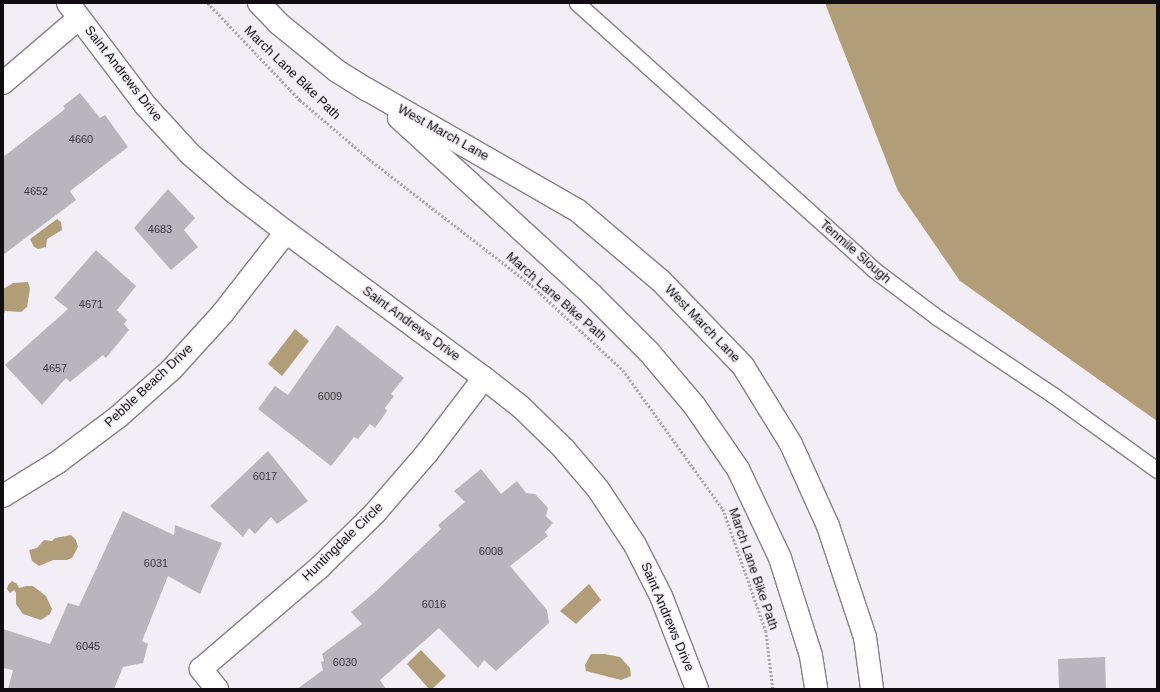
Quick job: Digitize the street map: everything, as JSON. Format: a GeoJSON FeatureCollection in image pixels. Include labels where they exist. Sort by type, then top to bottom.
{"type":"FeatureCollection","features":[{"type":"Feature","properties":{"kind":"street","name":"West March Lane"},"geometry":{"type":"LineString","coordinates":[[258,3],[278,23],[337,71],[577,210],[661,281],[743,366],[791,444],[828,526],[865,637],[872,689]]}},
{"type":"Feature","properties":{"kind":"street"},"geometry":{"type":"LineString","coordinates":[[3,83],[73,10]]}},
{"type":"Feature","properties":{"kind":"street","name":"Saint Andrews Drive"},"geometry":{"type":"LineString","coordinates":[[73,10],[146,106],[190,154],[234,192],[286,232],[521,407],[564,449],[598,489],[635,545],[661,596],[697,689]]}},
{"type":"Feature","properties":{"kind":"street","name":"West March Lane"},"geometry":{"type":"LineString","coordinates":[[368,90],[586,290],[649,352],[694,405],[738,469],[780,558],[811,656],[816,689]]}},
{"type":"Feature","properties":{"kind":"street","name":"Pebble Beach Drive"},"geometry":{"type":"LineString","coordinates":[[3,496],[58,462],[118,417],[171,370],[222,314],[286,232]]}},
{"type":"Feature","properties":{"kind":"street","name":"Huntingdale Circle"},"geometry":{"type":"LineString","coordinates":[[217,689],[201,669],[320,567],[375,514],[428,452],[484,378]]}},
{"type":"Feature","properties":{"kind":"lane","name":"Tenmile Slough"},"geometry":{"type":"LineString","coordinates":[[577,3],[873,269],[938,318],[1053,395],[1157,470]]}},
{"type":"Feature","properties":{"kind":"path","name":"March Lane Bike Path"},"geometry":{"type":"LineString","coordinates":[[208,3],[300,100],[369,159],[529,283],[623,370],[723,509],[766,632],[773,689]]}},
{"type":"Feature","properties":{"kind":"shaded area"},"geometry":{"type":"Polygon","coordinates":[[[825,3],[1157,3],[1157,421],[960,281],[898,191],[825,3]]]}},
{"type":"Feature","properties":{"kind":"shaded area"},"geometry":{"type":"Polygon","coordinates":[[[57,219],[61,222],[62,230],[47,239],[46,247],[38,249],[34,247],[30,239],[57,219]]]}},
{"type":"Feature","properties":{"kind":"shaded area"},"geometry":{"type":"Polygon","coordinates":[[[28,282],[30,289],[27,307],[21,312],[5,311],[3,316],[3,289],[13,283],[28,282]]]}},
{"type":"Feature","properties":{"kind":"shaded area"},"geometry":{"type":"Polygon","coordinates":[[[295,329],[309,341],[282,376],[268,364],[295,329]]]}},
{"type":"Feature","properties":{"kind":"shaded area"},"geometry":{"type":"Polygon","coordinates":[[[71,535],[76,540],[78,547],[72,558],[67,560],[53,560],[39,566],[32,561],[29,550],[37,548],[44,540],[52,541],[55,538],[71,535]]]}},
{"type":"Feature","properties":{"kind":"shaded area"},"geometry":{"type":"Polygon","coordinates":[[[12,581],[17,584],[19,588],[33,586],[46,596],[52,609],[50,614],[41,620],[23,614],[16,604],[16,593],[14,590],[10,593],[7,589],[8,585],[12,581]]]}},
{"type":"Feature","properties":{"kind":"shaded area"},"geometry":{"type":"Polygon","coordinates":[[[589,584],[601,600],[576,624],[560,611],[589,584]]]}},
{"type":"Feature","properties":{"kind":"shaded area"},"geometry":{"type":"Polygon","coordinates":[[[421,650],[446,676],[432,689],[429,689],[407,664],[421,650]]]}},
{"type":"Feature","properties":{"kind":"shaded area"},"geometry":{"type":"Polygon","coordinates":[[[591,654],[605,654],[620,657],[630,668],[631,676],[621,680],[586,671],[585,665],[591,654]]]}},
{"type":"Feature","properties":{"kind":"building"},"geometry":{"type":"Polygon","coordinates":[[[80,93],[100,118],[105,115],[128,147],[70,191],[76,200],[3,255],[3,157],[65,109],[63,106],[80,93]]]}},
{"type":"Feature","properties":{"kind":"building"},"geometry":{"type":"Polygon","coordinates":[[[168,189],[195,218],[184,230],[198,247],[171,270],[134,228],[168,189]]]}},
{"type":"Feature","properties":{"kind":"building"},"geometry":{"type":"Polygon","coordinates":[[[96,250],[136,286],[117,310],[127,320],[124,324],[129,330],[106,358],[103,355],[70,382],[66,378],[42,405],[5,365],[68,309],[54,298],[96,250]]]}},
{"type":"Feature","properties":{"kind":"building"},"geometry":{"type":"Polygon","coordinates":[[[337,325],[404,378],[391,394],[394,396],[385,408],[387,411],[375,428],[370,424],[358,439],[354,437],[331,466],[258,409],[275,386],[288,395],[337,325]]]}},
{"type":"Feature","properties":{"kind":"building"},"geometry":{"type":"Polygon","coordinates":[[[268,451],[308,501],[277,524],[271,517],[255,534],[249,528],[243,537],[210,506],[268,451]]]}},
{"type":"Feature","properties":{"kind":"building"},"geometry":{"type":"Polygon","coordinates":[[[481,469],[501,494],[517,481],[526,493],[535,494],[548,508],[546,516],[553,523],[545,532],[548,536],[510,566],[547,610],[549,623],[496,671],[484,660],[478,668],[439,628],[380,680],[386,689],[297,689],[323,670],[321,662],[324,661],[322,654],[362,624],[351,612],[375,592],[441,529],[438,525],[465,502],[454,491],[481,469]]]}},
{"type":"Feature","properties":{"kind":"building"},"geometry":{"type":"Polygon","coordinates":[[[123,511],[174,535],[175,525],[222,543],[200,594],[168,576],[142,641],[148,644],[143,663],[123,667],[114,689],[8,689],[13,670],[3,668],[3,629],[50,644],[68,603],[79,606],[123,511]]]}},
{"type":"Feature","properties":{"kind":"building"},"geometry":{"type":"Polygon","coordinates":[[[1105,657],[1106,689],[1059,689],[1058,659],[1105,657]]]}}]}
